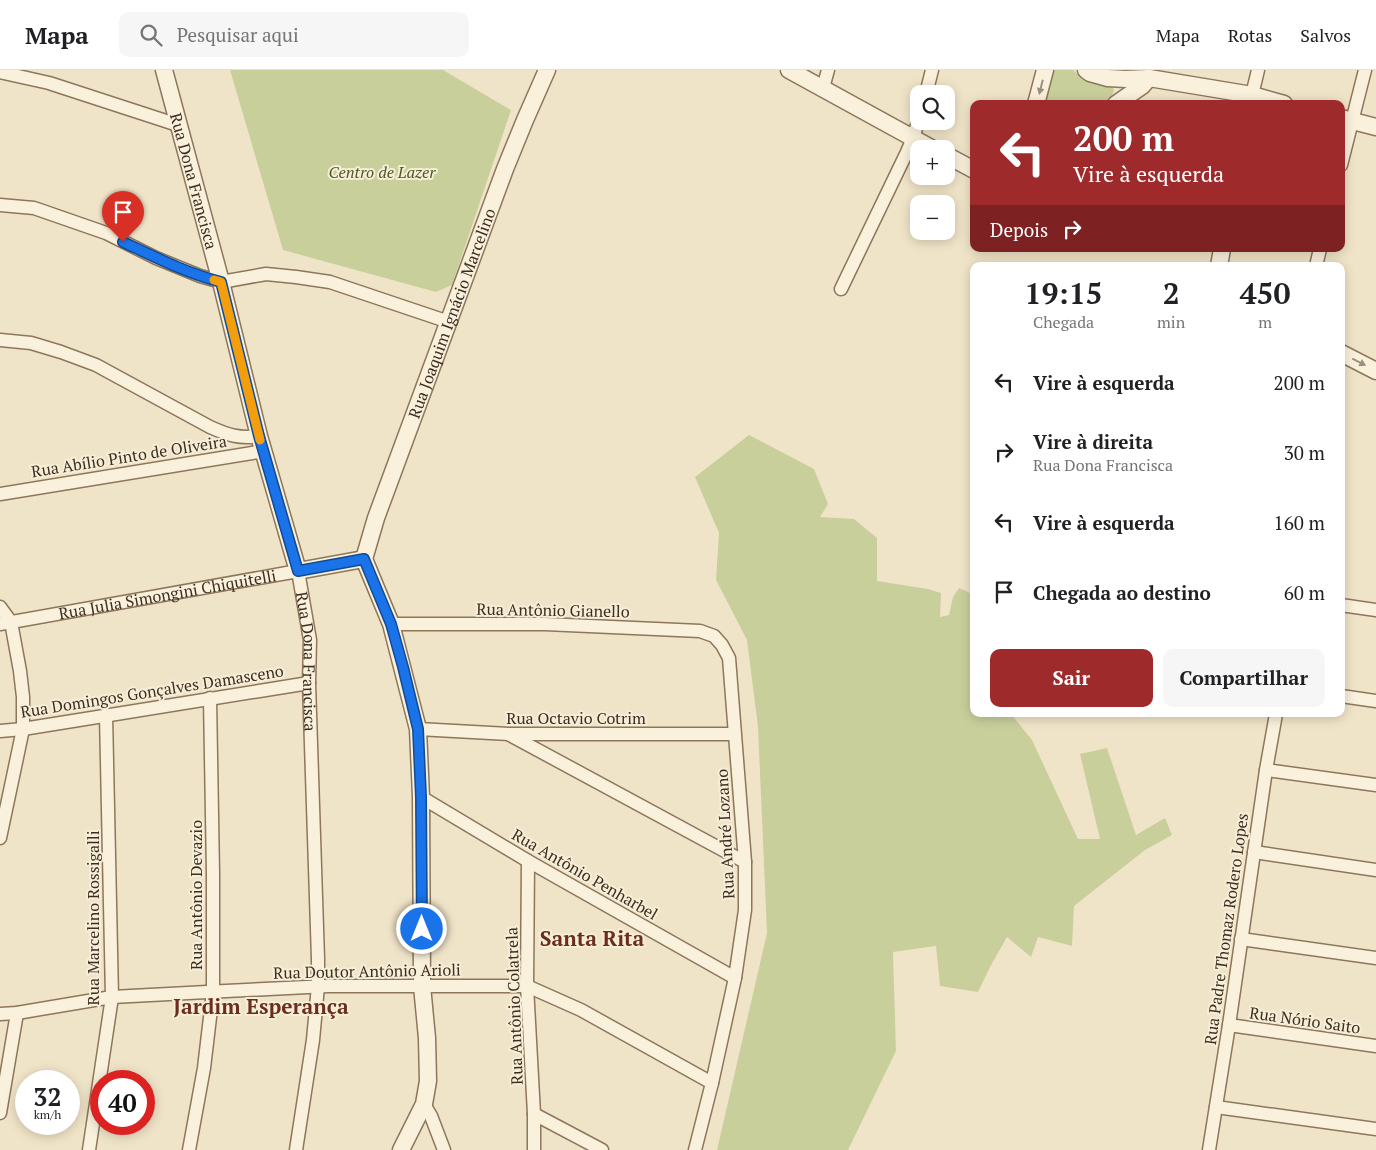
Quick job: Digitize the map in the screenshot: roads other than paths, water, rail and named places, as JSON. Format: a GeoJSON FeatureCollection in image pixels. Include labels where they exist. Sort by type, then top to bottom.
{"type":"FeatureCollection","features":[{"type":"Feature","properties":{"kind":"street","name":"Rua Dona Francisca"},"geometry":{"type":"LineString","coordinates":[[164,70],[221,282],[261,443],[298,571],[310,640],[309,683],[318,986],[313,1040],[296,1150]]}},
{"type":"Feature","properties":{"kind":"street","name":"Rua Joaquim Ignácio Marcelino"},"geometry":{"type":"LineString","coordinates":[[364,559],[376,518],[509,161],[548,70]]}},
{"type":"Feature","properties":{"kind":"street"},"geometry":{"type":"LineString","coordinates":[[789,70],[917,140]]}},
{"type":"Feature","properties":{"kind":"street"},"geometry":{"type":"LineString","coordinates":[[823,88],[828,70]]}},
{"type":"Feature","properties":{"kind":"street"},"geometry":{"type":"LineString","coordinates":[[928,85],[932,70]]}},
{"type":"Feature","properties":{"kind":"street"},"geometry":{"type":"LineString","coordinates":[[1037,100],[1045,70]]}},
{"type":"Feature","properties":{"kind":"street"},"geometry":{"type":"LineString","coordinates":[[1086,70],[1108,78],[1126,80],[1150,74],[1251,100],[1258,70]]}},
{"type":"Feature","properties":{"kind":"street"},"geometry":{"type":"LineString","coordinates":[[1365,70],[1346,120],[1376,127]]}},
{"type":"Feature","properties":{"kind":"street"},"geometry":{"type":"LineString","coordinates":[[0,72],[49,83],[178,125]]}},
{"type":"Feature","properties":{"kind":"street"},"geometry":{"type":"LineString","coordinates":[[1122,100],[1142,86],[1150,74]]}},
{"type":"Feature","properties":{"kind":"street"},"geometry":{"type":"LineString","coordinates":[[841,290],[916,130]]}},
{"type":"Feature","properties":{"kind":"street"},"geometry":{"type":"LineString","coordinates":[[955,160],[970,168]]}},
{"type":"Feature","properties":{"kind":"street"},"geometry":{"type":"LineString","coordinates":[[0,205],[34,208],[106,233],[156,258],[200,276],[221,282],[266,274],[330,282],[449,322]]}},
{"type":"Feature","properties":{"kind":"street"},"geometry":{"type":"LineString","coordinates":[[0,340],[31,343],[96,365],[210,427],[229,435],[261,443]]}},
{"type":"Feature","properties":{"kind":"street"},"geometry":{"type":"LineString","coordinates":[[1345,355],[1376,371]]}},
{"type":"Feature","properties":{"kind":"street","name":"Rua Abílio Pinto de Oliveira"},"geometry":{"type":"LineString","coordinates":[[0,494],[261,443]]}},
{"type":"Feature","properties":{"kind":"street"},"geometry":{"type":"LineString","coordinates":[[364,559],[391,624],[418,729],[421,797],[422,986],[427,1038],[428,1081],[424,1104],[401,1150]]}},
{"type":"Feature","properties":{"kind":"street","name":"Rua Julia Simongini Chiquitelli"},"geometry":{"type":"LineString","coordinates":[[5,623],[364,559]]}},
{"type":"Feature","properties":{"kind":"street"},"geometry":{"type":"LineString","coordinates":[[1345,606],[1376,610]]}},
{"type":"Feature","properties":{"kind":"street"},"geometry":{"type":"LineString","coordinates":[[0,607],[20,671],[23,729],[0,838]]}},
{"type":"Feature","properties":{"kind":"street","name":"Rua Antônio Gianello"},"geometry":{"type":"LineString","coordinates":[[391,624],[545,624],[700,631],[714,636]]}},
{"type":"Feature","properties":{"kind":"street","name":"Rua André Lozano"},"geometry":{"type":"LineString","coordinates":[[695,1150],[735,978],[745,910],[745,862],[741,795],[734,734],[729,658],[722,645],[714,636]]}},
{"type":"Feature","properties":{"kind":"street","name":"Rua Domingos Gonçalves Damasceno"},"geometry":{"type":"LineString","coordinates":[[0,730],[23,729],[309,683]]}},
{"type":"Feature","properties":{"kind":"street"},"geometry":{"type":"LineString","coordinates":[[1345,697],[1376,701]]}},
{"type":"Feature","properties":{"kind":"street","name":"Rua Antônio Devazio"},"geometry":{"type":"LineString","coordinates":[[189,1150],[204,1068],[213,992],[210,698]]}},
{"type":"Feature","properties":{"kind":"street","name":"Rua Marcelino Rossigalli"},"geometry":{"type":"LineString","coordinates":[[89,1150],[112,997],[106,715]]}},
{"type":"Feature","properties":{"kind":"street","name":"Rua Padre Thomaz Rodero Lopes"},"geometry":{"type":"LineString","coordinates":[[1209,1150],[1275,717]]}},
{"type":"Feature","properties":{"kind":"street","name":"Rua Octavio Cotrim"},"geometry":{"type":"LineString","coordinates":[[418,729],[509,734],[734,734]]}},
{"type":"Feature","properties":{"kind":"street"},"geometry":{"type":"LineString","coordinates":[[509,734],[745,862]]}},
{"type":"Feature","properties":{"kind":"street"},"geometry":{"type":"LineString","coordinates":[[1266,770],[1376,785]]}},
{"type":"Feature","properties":{"kind":"street","name":"Rua Antônio Penharbel"},"geometry":{"type":"LineString","coordinates":[[421,797],[528,861],[735,978]]}},
{"type":"Feature","properties":{"kind":"street"},"geometry":{"type":"LineString","coordinates":[[1254,852],[1376,870]]}},
{"type":"Feature","properties":{"kind":"street","name":"Rua Antônio Colatrela"},"geometry":{"type":"LineString","coordinates":[[528,861],[527,986],[534,1114],[534,1150]]}},
{"type":"Feature","properties":{"kind":"street"},"geometry":{"type":"LineString","coordinates":[[1241,938],[1376,958]]}},
{"type":"Feature","properties":{"kind":"street","name":"Rua Doutor Antônio Arioli"},"geometry":{"type":"LineString","coordinates":[[0,1014],[17,1013],[112,997],[318,986],[527,986],[581,1010],[712,1083]]}},
{"type":"Feature","properties":{"kind":"street"},"geometry":{"type":"LineString","coordinates":[[0,1113],[17,1013]]}},
{"type":"Feature","properties":{"kind":"street","name":"Rua Nório Saito"},"geometry":{"type":"LineString","coordinates":[[1229,1026],[1376,1046]]}},
{"type":"Feature","properties":{"kind":"street"},"geometry":{"type":"LineString","coordinates":[[424,1104],[431,1116],[444,1150]]}},
{"type":"Feature","properties":{"kind":"street"},"geometry":{"type":"LineString","coordinates":[[1216,1107],[1376,1130]]}},
{"type":"Feature","properties":{"kind":"street"},"geometry":{"type":"LineString","coordinates":[[534,1114],[602,1150]]}},
{"type":"Feature","properties":{"kind":"district","name":"Santa Rita"},"geometry":{"type":"Point","coordinates":[592,938]}},
{"type":"Feature","properties":{"kind":"district","name":"Jardim Esperança"},"geometry":{"type":"Point","coordinates":[261,1006]}},
{"type":"Feature","properties":{"kind":"park label","name":"Centro de Lazer"},"geometry":{"type":"Point","coordinates":[382,172]}}]}
